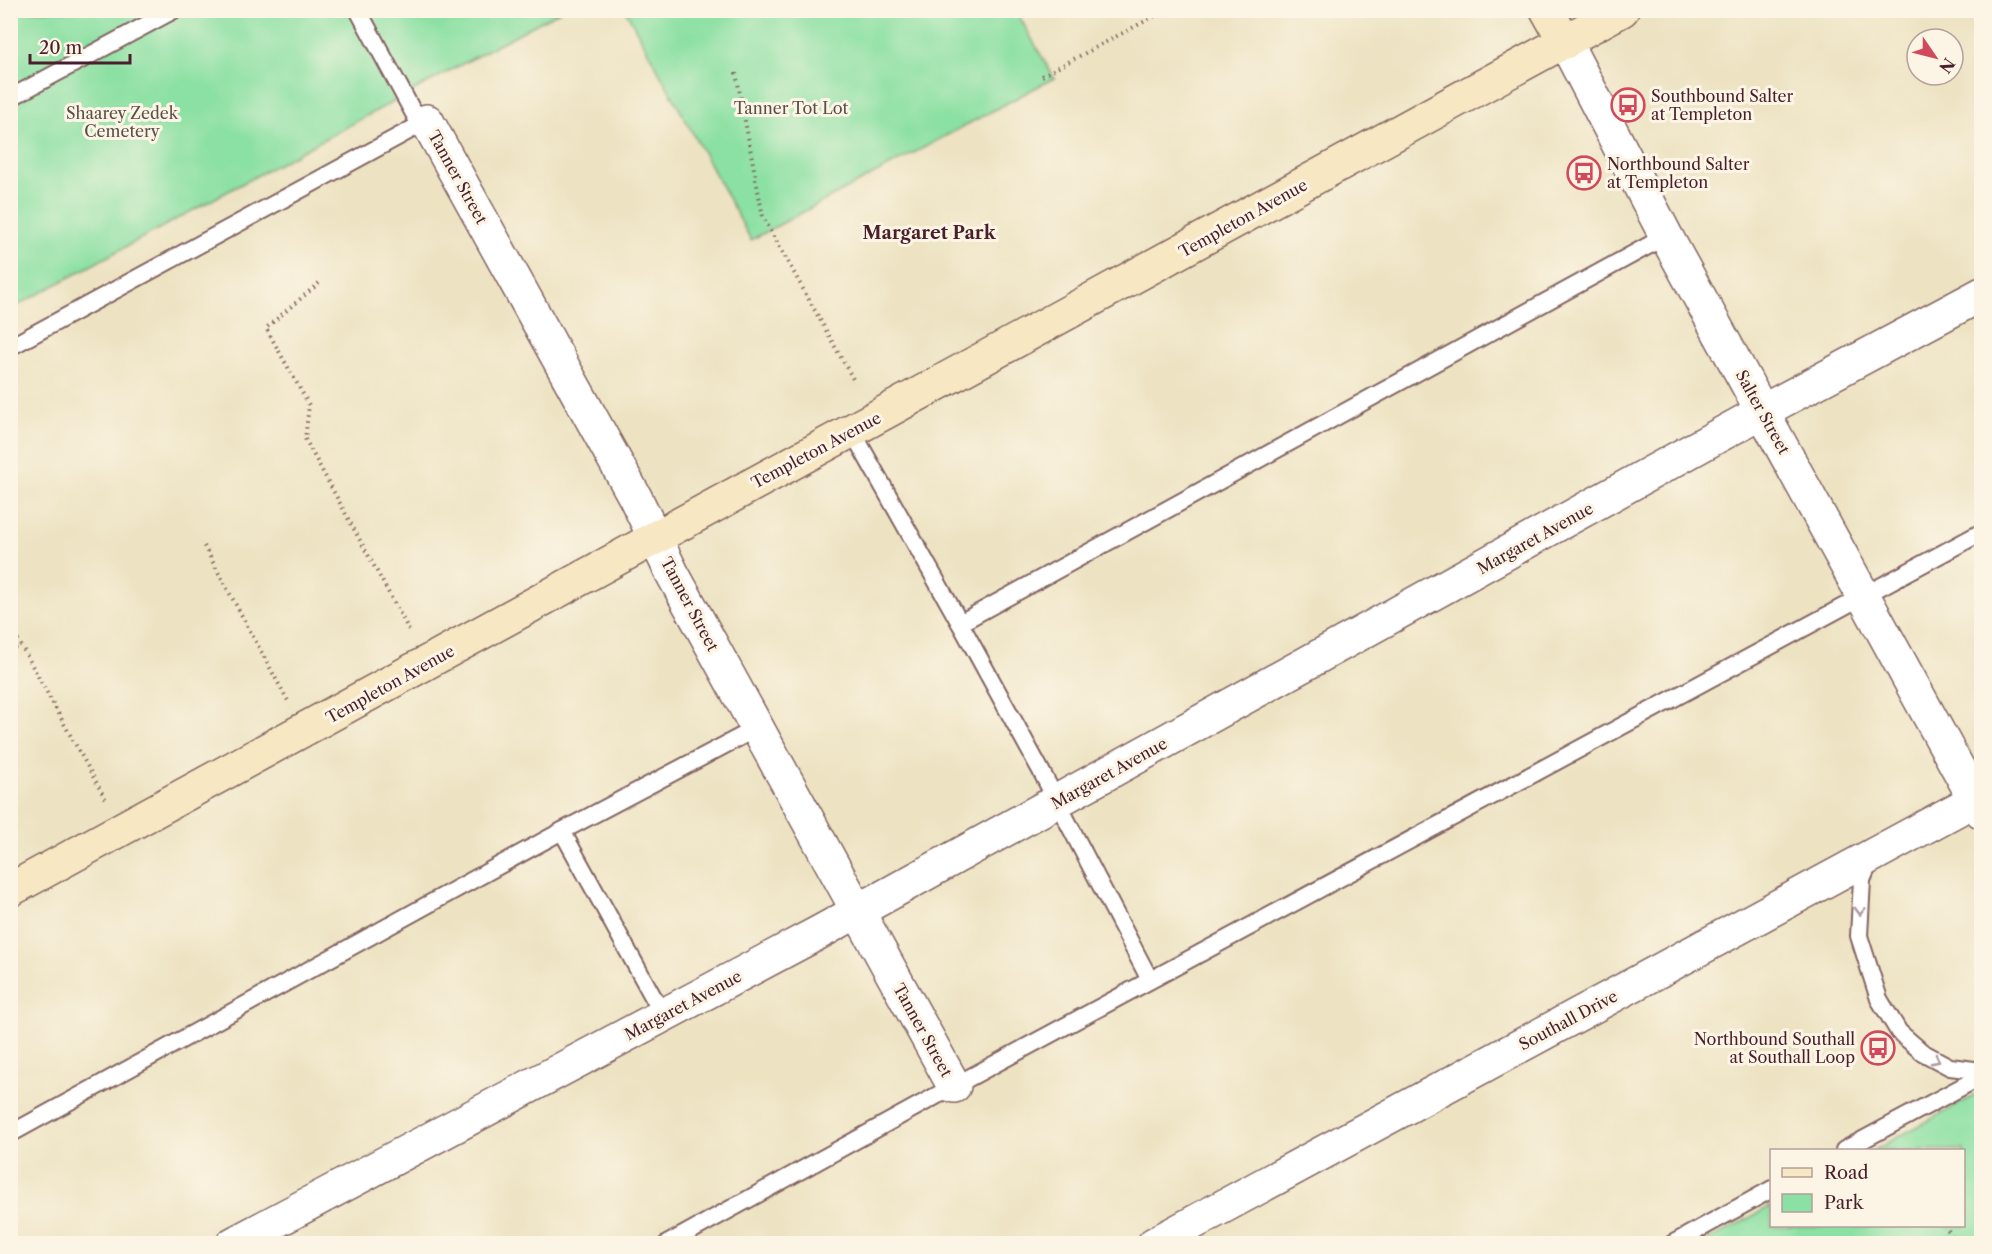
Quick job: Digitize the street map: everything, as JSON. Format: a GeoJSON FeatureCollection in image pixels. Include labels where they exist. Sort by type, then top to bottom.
{"type":"FeatureCollection","features":[{"type":"Feature","properties":{"kind":"street","name":"Salter Street"},"geometry":{"type":"LineString","coordinates":[[1547,10],[1666,236],[1979,803]]}},
{"type":"Feature","properties":{"kind":"street","name":"Templeton Avenue"},"geometry":{"type":"LineString","coordinates":[[10,890],[1622,10]]}},
{"type":"Feature","properties":{"kind":"street","name":"Tanner Street"},"geometry":{"type":"LineString","coordinates":[[424,123],[635,496],[654,538],[954,1086]]}},
{"type":"Feature","properties":{"kind":"street","name":"Margaret Avenue"},"geometry":{"type":"LineString","coordinates":[[233,1244],[859,910],[1763,411],[1982,294]]}},
{"type":"Feature","properties":{"kind":"street","name":"Southall Drive"},"geometry":{"type":"LineString","coordinates":[[1154,1244],[1873,855],[1979,803]]}},
{"type":"Feature","properties":{"kind":"lane"},"geometry":{"type":"LineString","coordinates":[[10,98],[174,10]]}},
{"type":"Feature","properties":{"kind":"lane"},"geometry":{"type":"LineString","coordinates":[[10,347],[424,123],[358,10]]}},
{"type":"Feature","properties":{"kind":"lane"},"geometry":{"type":"LineString","coordinates":[[960,623],[1666,236]]}},
{"type":"Feature","properties":{"kind":"lane"},"geometry":{"type":"LineString","coordinates":[[852,431],[1058,801],[1150,980]]}},
{"type":"Feature","properties":{"kind":"lane"},"geometry":{"type":"LineString","coordinates":[[667,1244],[954,1086],[1982,532]]}},
{"type":"Feature","properties":{"kind":"lane"},"geometry":{"type":"LineString","coordinates":[[10,1134],[562,831],[757,728]]}},
{"type":"Feature","properties":{"kind":"lane"},"geometry":{"type":"LineString","coordinates":[[562,831],[663,1015]]}},
{"type":"Feature","properties":{"kind":"lane"},"geometry":{"type":"LineString","coordinates":[[1873,855],[1862,880],[1859,936],[1879,999],[1899,1032],[1922,1052],[1950,1067],[1982,1071]]}},
{"type":"Feature","properties":{"kind":"lane"},"geometry":{"type":"LineString","coordinates":[[1846,1149],[1982,1076]]}},
{"type":"Feature","properties":{"kind":"lane"},"geometry":{"type":"LineString","coordinates":[[1672,1244],[1770,1191]]}},
{"type":"Feature","properties":{"kind":"path"},"geometry":{"type":"LineString","coordinates":[[1042,76],[1166,10]]}},
{"type":"Feature","properties":{"kind":"path"},"geometry":{"type":"LineString","coordinates":[[736,74],[763,217],[853,380]]}},
{"type":"Feature","properties":{"kind":"path"},"geometry":{"type":"LineString","coordinates":[[319,283],[267,328],[309,405],[305,439],[400,616],[428,663]]}},
{"type":"Feature","properties":{"kind":"path"},"geometry":{"type":"LineString","coordinates":[[204,546],[277,684],[305,730]]}},
{"type":"Feature","properties":{"kind":"path"},"geometry":{"type":"LineString","coordinates":[[12,629],[122,830]]}},
{"type":"Feature","properties":{"kind":"path"},"geometry":{"type":"LineString","coordinates":[[10,650],[21,645]]}},
{"type":"Feature","properties":{"kind":"path"},"geometry":{"type":"LineString","coordinates":[[1948,1230],[1955,1244]]}},
{"type":"Feature","properties":{"kind":"green space","name":"Shaarey Zedek Cemetery"},"geometry":{"type":"Polygon","coordinates":[[[11,11],[560,11],[11,309],[11,11]]]}},
{"type":"Feature","properties":{"kind":"green space","name":"Tanner Tot Lot"},"geometry":{"type":"Polygon","coordinates":[[[626,11],[1016,11],[1054,78],[751,240],[626,11]]]}},
{"type":"Feature","properties":{"kind":"green space"},"geometry":{"type":"Polygon","coordinates":[[[1981,1092],[1981,1243],[1703,1243],[1770,1207],[1770,1227],[1965,1227],[1965,1149],[1876,1149],[1981,1092]]]}},
{"type":"Feature","properties":{"kind":"place","name":"Southbound Salter at Templeton"},"geometry":{"type":"Point","coordinates":[1628,105]}},
{"type":"Feature","properties":{"kind":"place","name":"Northbound Salter at Templeton"},"geometry":{"type":"Point","coordinates":[1584,173]}},
{"type":"Feature","properties":{"kind":"place","name":"Northbound Southall at Southall Loop"},"geometry":{"type":"Point","coordinates":[1878,1048]}},
{"type":"Feature","properties":{"kind":"district","name":"Margaret Park"},"geometry":{"type":"Point","coordinates":[929,233]}}]}
